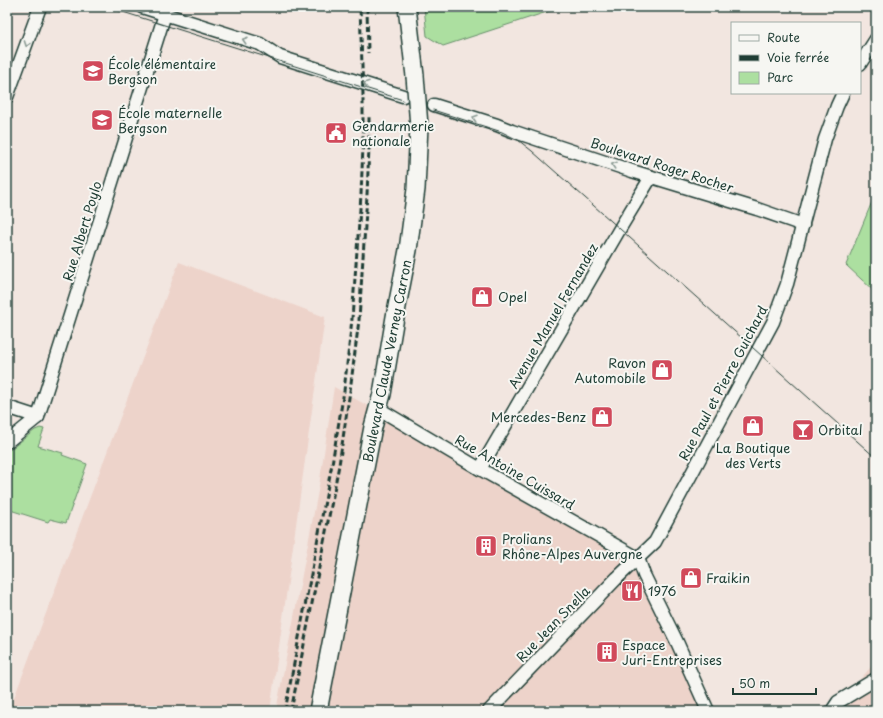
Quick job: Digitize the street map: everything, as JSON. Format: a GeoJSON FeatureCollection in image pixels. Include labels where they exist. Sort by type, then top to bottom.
{"type":"FeatureCollection","features":[{"type":"Feature","properties":{"kind":"main road","name":"Boulevard Claude Verney Carron"},"geometry":{"type":"LineString","coordinates":[[318,711],[373,427],[382,394],[408,250],[416,189],[419,126],[416,76],[407,7]]}},
{"type":"Feature","properties":{"kind":"street"},"geometry":{"type":"LineString","coordinates":[[7,97],[40,7]]}},
{"type":"Feature","properties":{"kind":"street"},"geometry":{"type":"LineString","coordinates":[[142,7],[260,44],[280,57],[403,96]]}},
{"type":"Feature","properties":{"kind":"street","name":"Rue Albert Poylo"},"geometry":{"type":"LineString","coordinates":[[38,417],[165,14]]}},
{"type":"Feature","properties":{"kind":"street"},"geometry":{"type":"LineString","coordinates":[[861,62],[876,39]]}},
{"type":"Feature","properties":{"kind":"street","name":"Rue Paul et Pierre Guichard"},"geometry":{"type":"LineString","coordinates":[[638,558],[655,542],[773,322],[787,284],[825,139],[843,94]]}},
{"type":"Feature","properties":{"kind":"street","name":"Boulevard Roger Rocher"},"geometry":{"type":"LineString","coordinates":[[434,105],[651,177],[803,225]]}},
{"type":"Feature","properties":{"kind":"street","name":"Avenue Manuel Fernandez"},"geometry":{"type":"LineString","coordinates":[[480,469],[651,177]]}},
{"type":"Feature","properties":{"kind":"street"},"geometry":{"type":"LineString","coordinates":[[7,407],[38,417]]}},
{"type":"Feature","properties":{"kind":"street","name":"Rue Antoine Cuissard"},"geometry":{"type":"LineString","coordinates":[[379,409],[480,469],[638,558]]}},
{"type":"Feature","properties":{"kind":"street"},"geometry":{"type":"LineString","coordinates":[[7,442],[38,417]]}},
{"type":"Feature","properties":{"kind":"street"},"geometry":{"type":"LineString","coordinates":[[638,558],[644,574],[708,711]]}},
{"type":"Feature","properties":{"kind":"street","name":"Rue Jean Snella"},"geometry":{"type":"LineString","coordinates":[[489,711],[638,558]]}},
{"type":"Feature","properties":{"kind":"street"},"geometry":{"type":"LineString","coordinates":[[832,711],[838,702],[876,679]]}},
{"type":"Feature","properties":{"kind":"shaded area"},"geometry":{"type":"Polygon","coordinates":[[[179,262],[325,317],[270,711],[9,711],[179,262]]]}},
{"type":"Feature","properties":{"kind":"shaded area"},"geometry":{"type":"Polygon","coordinates":[[[334,387],[640,558],[709,711],[276,711],[319,486],[334,387]]]}},
{"type":"Feature","properties":{"kind":"shaded area"},"geometry":{"type":"Polygon","coordinates":[[[876,661],[876,711],[833,711],[876,661]]]}},
{"type":"Feature","properties":{"kind":"green space"},"geometry":{"type":"Polygon","coordinates":[[[424,7],[562,7],[443,46],[427,36],[424,7]]]}},
{"type":"Feature","properties":{"kind":"green space"},"geometry":{"type":"Polygon","coordinates":[[[876,192],[876,293],[846,265],[876,192]]]}},
{"type":"Feature","properties":{"kind":"green space"},"geometry":{"type":"Polygon","coordinates":[[[40,428],[44,429],[38,446],[63,453],[62,455],[87,464],[66,523],[50,519],[48,522],[7,509],[7,452],[35,430],[40,428]]]}},
{"type":"Feature","properties":{"kind":"tram line"},"geometry":{"type":"LineString","coordinates":[[107,7],[403,100]]}},
{"type":"Feature","properties":{"kind":"tram line"},"geometry":{"type":"LineString","coordinates":[[433,110],[502,132],[518,140],[876,458]]}},
{"type":"Feature","properties":{"kind":"railway"},"geometry":{"type":"LineString","coordinates":[[285,711],[332,464],[344,391],[352,319],[363,146],[360,7]]}},
{"type":"Feature","properties":{"kind":"railway"},"geometry":{"type":"LineString","coordinates":[[367,7],[368,53]]}},
{"type":"Feature","properties":{"kind":"railway"},"geometry":{"type":"LineString","coordinates":[[291,711],[339,465],[350,391],[359,320],[367,195],[369,117]]}},
{"type":"Feature","properties":{"kind":"place","name":"École élémentaire Bergson"},"geometry":{"type":"Point","coordinates":[93,71]}},
{"type":"Feature","properties":{"kind":"place","name":"École maternelle Bergson"},"geometry":{"type":"Point","coordinates":[102,120]}},
{"type":"Feature","properties":{"kind":"place","name":"Gendarmerie nationale"},"geometry":{"type":"Point","coordinates":[336,133]}},
{"type":"Feature","properties":{"kind":"place","name":"Opel"},"geometry":{"type":"Point","coordinates":[482,297]}},
{"type":"Feature","properties":{"kind":"place","name":"Ravon Automobile"},"geometry":{"type":"Point","coordinates":[662,370]}},
{"type":"Feature","properties":{"kind":"place","name":"Mercedes-Benz"},"geometry":{"type":"Point","coordinates":[602,417]}},
{"type":"Feature","properties":{"kind":"place","name":"La Boutique des Verts"},"geometry":{"type":"Point","coordinates":[753,426]}},
{"type":"Feature","properties":{"kind":"place","name":"Orbital"},"geometry":{"type":"Point","coordinates":[803,430]}},
{"type":"Feature","properties":{"kind":"place","name":"Prolians Rhône-Alpes Auvergne"},"geometry":{"type":"Point","coordinates":[486,546]}},
{"type":"Feature","properties":{"kind":"place","name":"Fraikin"},"geometry":{"type":"Point","coordinates":[691,578]}},
{"type":"Feature","properties":{"kind":"place","name":"1976"},"geometry":{"type":"Point","coordinates":[632,591]}},
{"type":"Feature","properties":{"kind":"place","name":"Espace Juri-Entreprises"},"geometry":{"type":"Point","coordinates":[607,652]}}]}
